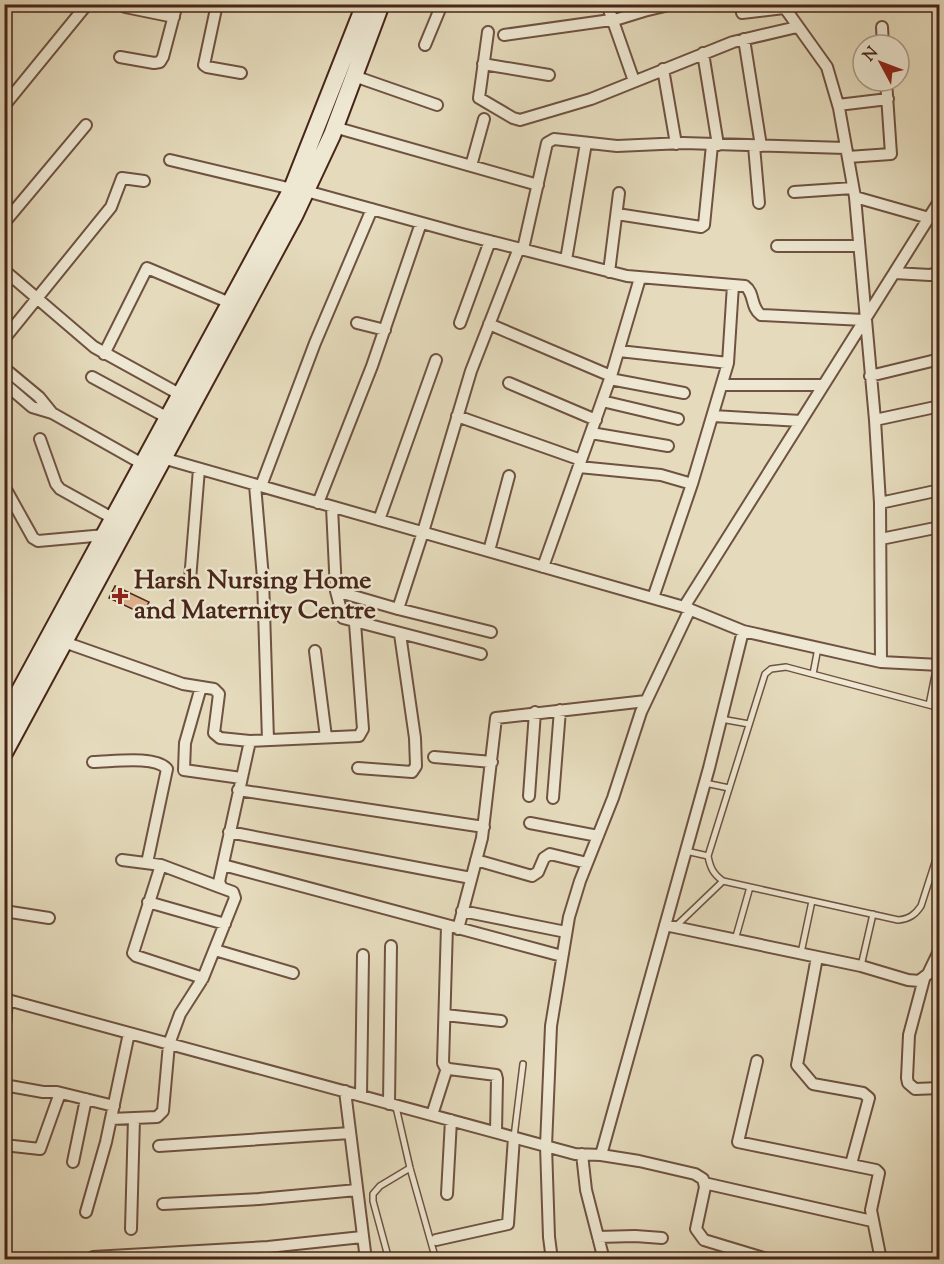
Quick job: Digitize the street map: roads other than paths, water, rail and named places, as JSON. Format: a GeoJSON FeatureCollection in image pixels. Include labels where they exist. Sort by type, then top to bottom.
{"type":"FeatureCollection","features":[{"type":"Feature","properties":{"kind":"street"},"geometry":{"type":"LineString","coordinates":[[120,57],[160,62],[177,4]]}},
{"type":"Feature","properties":{"kind":"street"},"geometry":{"type":"LineString","coordinates":[[217,4],[204,64],[207,67],[241,74]]}},
{"type":"Feature","properties":{"kind":"street"},"geometry":{"type":"LineString","coordinates":[[4,753],[64,642],[68,619],[105,535],[153,462],[168,418],[180,395],[230,303],[299,190],[365,4]]}},
{"type":"Feature","properties":{"kind":"street"},"geometry":{"type":"LineString","coordinates":[[4,720],[68,619],[334,127],[381,4]]}},
{"type":"Feature","properties":{"kind":"street"},"geometry":{"type":"LineString","coordinates":[[425,45],[442,4]]}},
{"type":"Feature","properties":{"kind":"street"},"geometry":{"type":"LineString","coordinates":[[607,4],[633,81]]}},
{"type":"Feature","properties":{"kind":"street"},"geometry":{"type":"LineString","coordinates":[[504,35],[612,20],[641,8],[673,4]]}},
{"type":"Feature","properties":{"kind":"street"},"geometry":{"type":"LineString","coordinates":[[742,13],[783,6],[827,67],[838,105],[854,193],[875,420],[881,539],[881,662]]}},
{"type":"Feature","properties":{"kind":"street"},"geometry":{"type":"LineString","coordinates":[[126,7],[174,17]]}},
{"type":"Feature","properties":{"kind":"street"},"geometry":{"type":"LineString","coordinates":[[4,106],[84,8]]}},
{"type":"Feature","properties":{"kind":"street"},"geometry":{"type":"LineString","coordinates":[[488,32],[478,98],[520,120],[591,99],[703,53],[744,39],[797,27]]}},
{"type":"Feature","properties":{"kind":"street"},"geometry":{"type":"LineString","coordinates":[[882,27],[882,33]]}},
{"type":"Feature","properties":{"kind":"street"},"geometry":{"type":"LineString","coordinates":[[744,39],[758,146],[759,203]]}},
{"type":"Feature","properties":{"kind":"street"},"geometry":{"type":"LineString","coordinates":[[617,214],[704,225],[715,145],[703,53]]}},
{"type":"Feature","properties":{"kind":"street"},"geometry":{"type":"LineString","coordinates":[[483,64],[549,75]]}},
{"type":"Feature","properties":{"kind":"street"},"geometry":{"type":"LineString","coordinates":[[663,69],[675,144]]}},
{"type":"Feature","properties":{"kind":"street"},"geometry":{"type":"LineString","coordinates":[[354,76],[437,105]]}},
{"type":"Feature","properties":{"kind":"street"},"geometry":{"type":"LineString","coordinates":[[398,609],[471,371],[521,249],[547,143],[554,139],[617,146],[675,144],[758,146],[891,154],[887,93]]}},
{"type":"Feature","properties":{"kind":"street"},"geometry":{"type":"LineString","coordinates":[[838,105],[888,99]]}},
{"type":"Feature","properties":{"kind":"street"},"geometry":{"type":"LineString","coordinates":[[471,166],[484,119]]}},
{"type":"Feature","properties":{"kind":"street"},"geometry":{"type":"LineString","coordinates":[[4,224],[86,125]]}},
{"type":"Feature","properties":{"kind":"street"},"geometry":{"type":"LineString","coordinates":[[334,127],[538,185]]}},
{"type":"Feature","properties":{"kind":"street"},"geometry":{"type":"LineString","coordinates":[[566,260],[586,143]]}},
{"type":"Feature","properties":{"kind":"street"},"geometry":{"type":"LineString","coordinates":[[170,160],[299,190],[609,272],[640,278],[748,287],[755,309],[761,315],[864,320]]}},
{"type":"Feature","properties":{"kind":"street"},"geometry":{"type":"LineString","coordinates":[[4,339],[111,207],[122,178],[144,181]]}},
{"type":"Feature","properties":{"kind":"street"},"geometry":{"type":"LineString","coordinates":[[794,192],[854,193],[929,218]]}},
{"type":"Feature","properties":{"kind":"street"},"geometry":{"type":"LineString","coordinates":[[609,272],[619,193]]}},
{"type":"Feature","properties":{"kind":"street"},"geometry":{"type":"LineString","coordinates":[[552,1260],[546,1146],[552,1012],[573,903],[646,701],[687,608],[939,200]]}},
{"type":"Feature","properties":{"kind":"street"},"geometry":{"type":"LineString","coordinates":[[268,740],[258,486],[372,209]]}},
{"type":"Feature","properties":{"kind":"street"},"geometry":{"type":"LineString","coordinates":[[318,503],[385,330],[422,223]]}},
{"type":"Feature","properties":{"kind":"street"},"geometry":{"type":"LineString","coordinates":[[460,323],[490,241]]}},
{"type":"Feature","properties":{"kind":"street"},"geometry":{"type":"LineString","coordinates":[[777,246],[858,246]]}},
{"type":"Feature","properties":{"kind":"street"},"geometry":{"type":"LineString","coordinates":[[104,354],[147,268],[230,303]]}},
{"type":"Feature","properties":{"kind":"street"},"geometry":{"type":"LineString","coordinates":[[4,270],[94,347],[180,395]]}},
{"type":"Feature","properties":{"kind":"street"},"geometry":{"type":"LineString","coordinates":[[894,273],[930,275],[939,272]]}},
{"type":"Feature","properties":{"kind":"street"},"geometry":{"type":"LineString","coordinates":[[543,567],[611,377],[640,278]]}},
{"type":"Feature","properties":{"kind":"street"},"geometry":{"type":"LineString","coordinates":[[653,598],[723,385],[728,363],[733,285]]}},
{"type":"Feature","properties":{"kind":"street"},"geometry":{"type":"LineString","coordinates":[[357,322],[385,330]]}},
{"type":"Feature","properties":{"kind":"street"},"geometry":{"type":"LineString","coordinates":[[489,324],[611,377],[684,393]]}},
{"type":"Feature","properties":{"kind":"street"},"geometry":{"type":"LineString","coordinates":[[619,351],[728,363]]}},
{"type":"Feature","properties":{"kind":"street"},"geometry":{"type":"LineString","coordinates":[[870,376],[939,359]]}},
{"type":"Feature","properties":{"kind":"street"},"geometry":{"type":"LineString","coordinates":[[379,520],[436,360]]}},
{"type":"Feature","properties":{"kind":"street"},"geometry":{"type":"LineString","coordinates":[[4,368],[39,397],[52,413]]}},
{"type":"Feature","properties":{"kind":"street"},"geometry":{"type":"LineString","coordinates":[[92,377],[168,418]]}},
{"type":"Feature","properties":{"kind":"street"},"geometry":{"type":"LineString","coordinates":[[4,383],[32,407],[52,413],[153,462],[199,469],[423,532],[687,608],[743,631],[881,662],[938,665]]}},
{"type":"Feature","properties":{"kind":"street"},"geometry":{"type":"LineString","coordinates":[[509,383],[596,420]]}},
{"type":"Feature","properties":{"kind":"street"},"geometry":{"type":"LineString","coordinates":[[723,385],[823,385]]}},
{"type":"Feature","properties":{"kind":"street"},"geometry":{"type":"LineString","coordinates":[[602,401],[678,419]]}},
{"type":"Feature","properties":{"kind":"street"},"geometry":{"type":"LineString","coordinates":[[875,420],[939,406]]}},
{"type":"Feature","properties":{"kind":"street"},"geometry":{"type":"LineString","coordinates":[[457,416],[580,463],[660,475],[692,484]]}},
{"type":"Feature","properties":{"kind":"street"},"geometry":{"type":"LineString","coordinates":[[713,416],[801,421]]}},
{"type":"Feature","properties":{"kind":"street"},"geometry":{"type":"LineString","coordinates":[[591,433],[668,446]]}},
{"type":"Feature","properties":{"kind":"street"},"geometry":{"type":"LineString","coordinates":[[40,439],[56,484],[60,489],[114,519]]}},
{"type":"Feature","properties":{"kind":"street"},"geometry":{"type":"LineString","coordinates":[[190,580],[199,469]]}},
{"type":"Feature","properties":{"kind":"street"},"geometry":{"type":"LineString","coordinates":[[489,551],[509,476]]}},
{"type":"Feature","properties":{"kind":"street"},"geometry":{"type":"LineString","coordinates":[[4,486],[33,538],[38,541],[105,535]]}},
{"type":"Feature","properties":{"kind":"street"},"geometry":{"type":"LineString","coordinates":[[880,503],[939,490]]}},
{"type":"Feature","properties":{"kind":"street"},"geometry":{"type":"LineString","coordinates":[[332,507],[336,591],[343,618],[355,623],[481,654]]}},
{"type":"Feature","properties":{"kind":"street"},"geometry":{"type":"LineString","coordinates":[[881,539],[939,527]]}},
{"type":"Feature","properties":{"kind":"street"},"geometry":{"type":"LineString","coordinates":[[336,591],[491,632]]}},
{"type":"Feature","properties":{"kind":"street"},"geometry":{"type":"LineString","coordinates":[[64,642],[183,684],[214,688],[219,694],[214,732],[220,738],[250,741],[358,736],[362,734],[363,729],[355,623]]}},
{"type":"Feature","properties":{"kind":"street"},"geometry":{"type":"LineString","coordinates":[[601,1155],[670,926],[686,851],[743,631]]}},
{"type":"Feature","properties":{"kind":"street"},"geometry":{"type":"LineString","coordinates":[[358,768],[411,772],[416,766],[415,738],[400,634]]}},
{"type":"Feature","properties":{"kind":"street"},"geometry":{"type":"LineString","coordinates":[[315,651],[326,737]]}},
{"type":"Feature","properties":{"kind":"street"},"geometry":{"type":"LineString","coordinates":[[201,687],[185,743],[184,770],[241,778]]}},
{"type":"Feature","properties":{"kind":"street"},"geometry":{"type":"LineString","coordinates":[[495,1132],[496,1075],[447,1068],[443,1063],[452,927],[462,911],[484,827],[496,718],[646,701]]}},
{"type":"Feature","properties":{"kind":"street"},"geometry":{"type":"LineString","coordinates":[[553,798],[560,710]]}},
{"type":"Feature","properties":{"kind":"street"},"geometry":{"type":"LineString","coordinates":[[529,796],[535,712]]}},
{"type":"Feature","properties":{"kind":"street"},"geometry":{"type":"LineString","coordinates":[[222,888],[219,882],[250,741]]}},
{"type":"Feature","properties":{"kind":"street"},"geometry":{"type":"LineString","coordinates":[[434,757],[492,762]]}},
{"type":"Feature","properties":{"kind":"street"},"geometry":{"type":"LineString","coordinates":[[93,762],[147,761],[167,769],[168,773],[147,863]]}},
{"type":"Feature","properties":{"kind":"street"},"geometry":{"type":"LineString","coordinates":[[238,790],[484,827]]}},
{"type":"Feature","properties":{"kind":"street"},"geometry":{"type":"LineString","coordinates":[[530,823],[598,836]]}},
{"type":"Feature","properties":{"kind":"street"},"geometry":{"type":"LineString","coordinates":[[230,832],[471,878]]}},
{"type":"Feature","properties":{"kind":"street"},"geometry":{"type":"LineString","coordinates":[[476,860],[532,876],[538,872],[544,858],[550,854],[587,863]]}},
{"type":"Feature","properties":{"kind":"street"},"geometry":{"type":"LineString","coordinates":[[111,1119],[157,1117],[163,1111],[169,1044],[180,1014],[203,978],[235,895],[161,865],[122,860]]}},
{"type":"Feature","properties":{"kind":"street"},"geometry":{"type":"LineString","coordinates":[[161,865],[133,953],[136,956],[203,978]]}},
{"type":"Feature","properties":{"kind":"street"},"geometry":{"type":"LineString","coordinates":[[223,865],[562,956]]}},
{"type":"Feature","properties":{"kind":"street"},"geometry":{"type":"LineString","coordinates":[[148,902],[225,924]]}},
{"type":"Feature","properties":{"kind":"street"},"geometry":{"type":"LineString","coordinates":[[4,911],[49,918]]}},
{"type":"Feature","properties":{"kind":"street"},"geometry":{"type":"LineString","coordinates":[[462,911],[566,932]]}},
{"type":"Feature","properties":{"kind":"street"},"geometry":{"type":"LineString","coordinates":[[670,926],[861,966],[908,980],[924,979]]}},
{"type":"Feature","properties":{"kind":"street"},"geometry":{"type":"LineString","coordinates":[[391,946],[393,1104]]}},
{"type":"Feature","properties":{"kind":"street"},"geometry":{"type":"LineString","coordinates":[[939,949],[924,979],[909,1035],[907,1078],[908,1083],[915,1089],[939,1088]]}},
{"type":"Feature","properties":{"kind":"street"},"geometry":{"type":"LineString","coordinates":[[215,950],[293,973]]}},
{"type":"Feature","properties":{"kind":"street"},"geometry":{"type":"LineString","coordinates":[[361,1096],[363,955]]}},
{"type":"Feature","properties":{"kind":"street"},"geometry":{"type":"LineString","coordinates":[[817,957],[797,1065],[813,1084],[862,1093],[869,1098],[851,1164]]}},
{"type":"Feature","properties":{"kind":"street"},"geometry":{"type":"LineString","coordinates":[[4,1038],[6,999],[546,1146],[582,1154],[639,1161],[695,1174],[703,1179],[705,1187],[696,1229],[700,1236],[704,1240],[770,1260]]}},
{"type":"Feature","properties":{"kind":"street"},"geometry":{"type":"LineString","coordinates":[[445,1015],[501,1021]]}},
{"type":"Feature","properties":{"kind":"street"},"geometry":{"type":"LineString","coordinates":[[86,1212],[111,1119],[129,1033]]}},
{"type":"Feature","properties":{"kind":"street"},"geometry":{"type":"LineString","coordinates":[[758,1061],[738,1142],[873,1168],[878,1172],[871,1210],[881,1260]]}},
{"type":"Feature","properties":{"kind":"street"},"geometry":{"type":"LineString","coordinates":[[432,1115],[447,1068]]}},
{"type":"Feature","properties":{"kind":"street"},"geometry":{"type":"LineString","coordinates":[[4,1085],[60,1093],[114,1106]]}},
{"type":"Feature","properties":{"kind":"street"},"geometry":{"type":"LineString","coordinates":[[345,1091],[366,1260]]}},
{"type":"Feature","properties":{"kind":"street"},"geometry":{"type":"LineString","coordinates":[[4,1145],[40,1149],[60,1093]]}},
{"type":"Feature","properties":{"kind":"street"},"geometry":{"type":"LineString","coordinates":[[73,1162],[86,1100]]}},
{"type":"Feature","properties":{"kind":"street"},"geometry":{"type":"LineString","coordinates":[[131,1229],[134,1118]]}},
{"type":"Feature","properties":{"kind":"street"},"geometry":{"type":"LineString","coordinates":[[447,1194],[451,1120]]}},
{"type":"Feature","properties":{"kind":"street"},"geometry":{"type":"LineString","coordinates":[[159,1146],[350,1132]]}},
{"type":"Feature","properties":{"kind":"street"},"geometry":{"type":"LineString","coordinates":[[436,1240],[508,1224],[514,1137]]}},
{"type":"Feature","properties":{"kind":"street"},"geometry":{"type":"LineString","coordinates":[[582,1154],[586,1190],[604,1260]]}},
{"type":"Feature","properties":{"kind":"street"},"geometry":{"type":"LineString","coordinates":[[704,1183],[872,1221]]}},
{"type":"Feature","properties":{"kind":"street"},"geometry":{"type":"LineString","coordinates":[[163,1204],[259,1199],[357,1190]]}},
{"type":"Feature","properties":{"kind":"street"},"geometry":{"type":"LineString","coordinates":[[89,1260],[93,1257],[223,1254],[362,1237]]}},
{"type":"Feature","properties":{"kind":"street"},"geometry":{"type":"LineString","coordinates":[[598,1237],[662,1238]]}},
{"type":"Feature","properties":{"kind":"lane"},"geometry":{"type":"LineString","coordinates":[[813,674],[818,648]]}},
{"type":"Feature","properties":{"kind":"lane"},"geometry":{"type":"LineString","coordinates":[[929,705],[938,665]]}},
{"type":"Feature","properties":{"kind":"lane"},"geometry":{"type":"LineString","coordinates":[[939,708],[786,667],[771,669],[765,674],[708,856],[710,868],[723,881],[898,920],[915,914],[921,906],[939,847]]}},
{"type":"Feature","properties":{"kind":"lane"},"geometry":{"type":"LineString","coordinates":[[721,719],[749,724]]}},
{"type":"Feature","properties":{"kind":"lane"},"geometry":{"type":"LineString","coordinates":[[705,783],[729,789]]}},
{"type":"Feature","properties":{"kind":"lane"},"geometry":{"type":"LineString","coordinates":[[686,851],[708,856]]}},
{"type":"Feature","properties":{"kind":"lane"},"geometry":{"type":"LineString","coordinates":[[670,926],[723,881]]}},
{"type":"Feature","properties":{"kind":"lane"},"geometry":{"type":"LineString","coordinates":[[735,940],[750,887]]}},
{"type":"Feature","properties":{"kind":"lane"},"geometry":{"type":"LineString","coordinates":[[801,953],[812,901]]}},
{"type":"Feature","properties":{"kind":"lane"},"geometry":{"type":"LineString","coordinates":[[861,966],[873,914]]}},
{"type":"Feature","properties":{"kind":"lane"},"geometry":{"type":"LineString","coordinates":[[514,1137],[523,1064]]}},
{"type":"Feature","properties":{"kind":"lane"},"geometry":{"type":"LineString","coordinates":[[393,1104],[436,1260]]}},
{"type":"Feature","properties":{"kind":"lane"},"geometry":{"type":"LineString","coordinates":[[390,1260],[373,1194],[381,1186],[410,1168]]}},
{"type":"Feature","properties":{"kind":"place","name":"Harsh Nursing Home and Maternity Centre"},"geometry":{"type":"Point","coordinates":[120,596]}}]}
